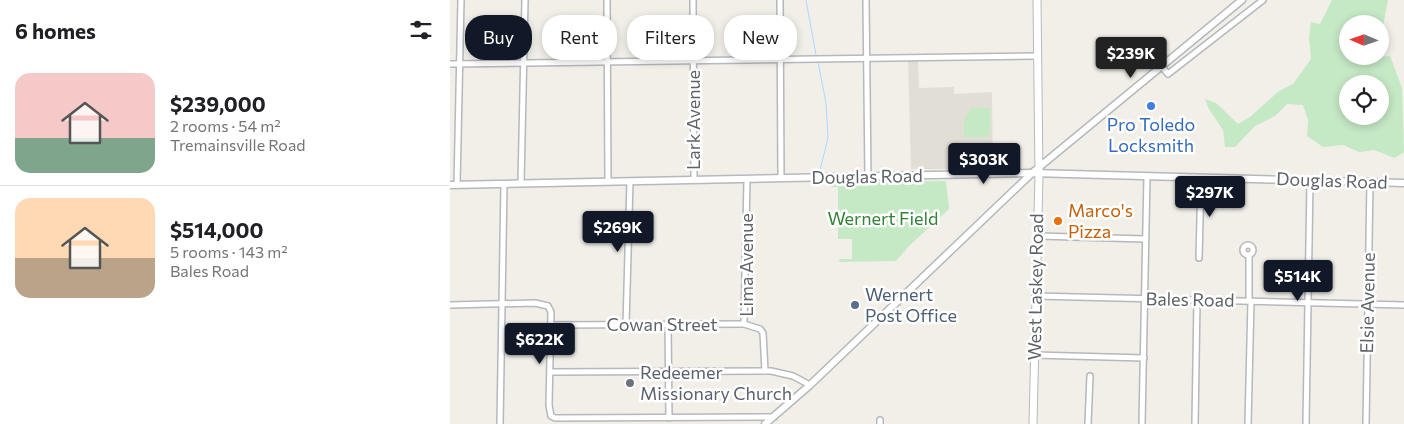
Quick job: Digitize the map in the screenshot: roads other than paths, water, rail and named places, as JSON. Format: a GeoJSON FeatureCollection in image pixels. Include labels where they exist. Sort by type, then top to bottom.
{"type":"FeatureCollection","features":[{"type":"Feature","properties":{"kind":"main road","name":"West Laskey Road"},"geometry":{"type":"LineString","coordinates":[[1033,424],[1038,236],[1036,172],[1037,0]]}},
{"type":"Feature","properties":{"kind":"street"},"geometry":{"type":"LineString","coordinates":[[453,185],[460,64],[461,0]]}},
{"type":"Feature","properties":{"kind":"street"},"geometry":{"type":"LineString","coordinates":[[520,184],[525,0]]}},
{"type":"Feature","properties":{"kind":"street"},"geometry":{"type":"LineString","coordinates":[[607,0],[608,182]]}},
{"type":"Feature","properties":{"kind":"street","name":"Lark Avenue"},"geometry":{"type":"LineString","coordinates":[[693,0],[693,15]]}},
{"type":"Feature","properties":{"kind":"street"},"geometry":{"type":"LineString","coordinates":[[780,0],[780,15]]}},
{"type":"Feature","properties":{"kind":"street"},"geometry":{"type":"LineString","coordinates":[[866,0],[868,177]]}},
{"type":"Feature","properties":{"kind":"street"},"geometry":{"type":"LineString","coordinates":[[765,424],[810,385],[1036,172],[1242,0]]}},
{"type":"Feature","properties":{"kind":"street"},"geometry":{"type":"LineString","coordinates":[[1162,67],[1168,74],[1263,0]]}},
{"type":"Feature","properties":{"kind":"street"},"geometry":{"type":"LineString","coordinates":[[797,60],[1037,56]]}},
{"type":"Feature","properties":{"kind":"street"},"geometry":{"type":"LineString","coordinates":[[450,64],[694,60]]}},
{"type":"Feature","properties":{"kind":"street","name":"Lark Avenue"},"geometry":{"type":"LineString","coordinates":[[694,60],[694,180]]}},
{"type":"Feature","properties":{"kind":"street"},"geometry":{"type":"LineString","coordinates":[[779,60],[781,178]]}},
{"type":"Feature","properties":{"kind":"street","name":"Douglas Road"},"geometry":{"type":"LineString","coordinates":[[453,185],[1036,172],[1404,183]]}},
{"type":"Feature","properties":{"kind":"street"},"geometry":{"type":"LineString","coordinates":[[1142,424],[1147,176]]}},
{"type":"Feature","properties":{"kind":"street"},"geometry":{"type":"LineString","coordinates":[[1200,258],[1201,178]]}},
{"type":"Feature","properties":{"kind":"street","name":"Lima Avenue"},"geometry":{"type":"LineString","coordinates":[[747,179],[744,324],[760,329],[763,333],[765,371]]}},
{"type":"Feature","properties":{"kind":"street"},"geometry":{"type":"LineString","coordinates":[[626,326],[630,181]]}},
{"type":"Feature","properties":{"kind":"street"},"geometry":{"type":"LineString","coordinates":[[1306,424],[1310,181]]}},
{"type":"Feature","properties":{"kind":"street","name":"Elsie Avenue"},"geometry":{"type":"LineString","coordinates":[[1366,424],[1370,182]]}},
{"type":"Feature","properties":{"kind":"street"},"geometry":{"type":"LineString","coordinates":[[500,424],[504,184]]}},
{"type":"Feature","properties":{"kind":"street"},"geometry":{"type":"LineString","coordinates":[[1038,236],[1145,239]]}},
{"type":"Feature","properties":{"kind":"street"},"geometry":{"type":"LineString","coordinates":[[1248,424],[1249,255]]}},
{"type":"Feature","properties":{"kind":"street","name":"Bales Road"},"geometry":{"type":"LineString","coordinates":[[1035,296],[1404,305]]}},
{"type":"Feature","properties":{"kind":"street"},"geometry":{"type":"LineString","coordinates":[[1195,424],[1197,301]]}},
{"type":"Feature","properties":{"kind":"street"},"geometry":{"type":"LineString","coordinates":[[450,305],[535,303],[548,306],[551,312],[551,416],[567,422],[669,418],[774,417]]}},
{"type":"Feature","properties":{"kind":"street","name":"Cowan Street"},"geometry":{"type":"LineString","coordinates":[[551,325],[744,324]]}},
{"type":"Feature","properties":{"kind":"street"},"geometry":{"type":"LineString","coordinates":[[668,325],[669,418]]}},
{"type":"Feature","properties":{"kind":"street"},"geometry":{"type":"LineString","coordinates":[[1034,355],[1144,358]]}},
{"type":"Feature","properties":{"kind":"street"},"geometry":{"type":"LineString","coordinates":[[550,372],[765,371],[792,376],[810,385]]}},
{"type":"Feature","properties":{"kind":"street"},"geometry":{"type":"LineString","coordinates":[[1088,424],[1090,376]]}},
{"type":"Feature","properties":{"kind":"waterway"},"geometry":{"type":"LineString","coordinates":[[806,0],[816,55]]}},
{"type":"Feature","properties":{"kind":"waterway"},"geometry":{"type":"LineString","coordinates":[[818,62],[826,103],[828,138],[820,170]]}},
{"type":"Feature","properties":{"kind":"place","name":"Pro Toledo Locksmith"},"geometry":{"type":"Point","coordinates":[1151,106]}},
{"type":"Feature","properties":{"kind":"place","name":"Marco's Pizza"},"geometry":{"type":"Point","coordinates":[1058,221]}},
{"type":"Feature","properties":{"kind":"place","name":"Wernert Post Office"},"geometry":{"type":"Point","coordinates":[855,305]}},
{"type":"Feature","properties":{"kind":"place","name":"Redeemer Missionary Church"},"geometry":{"type":"Point","coordinates":[630,383]}},
{"type":"Feature","properties":{"kind":"park label","name":"Wernert Field"},"geometry":{"type":"Point","coordinates":[883,219]}}]}
